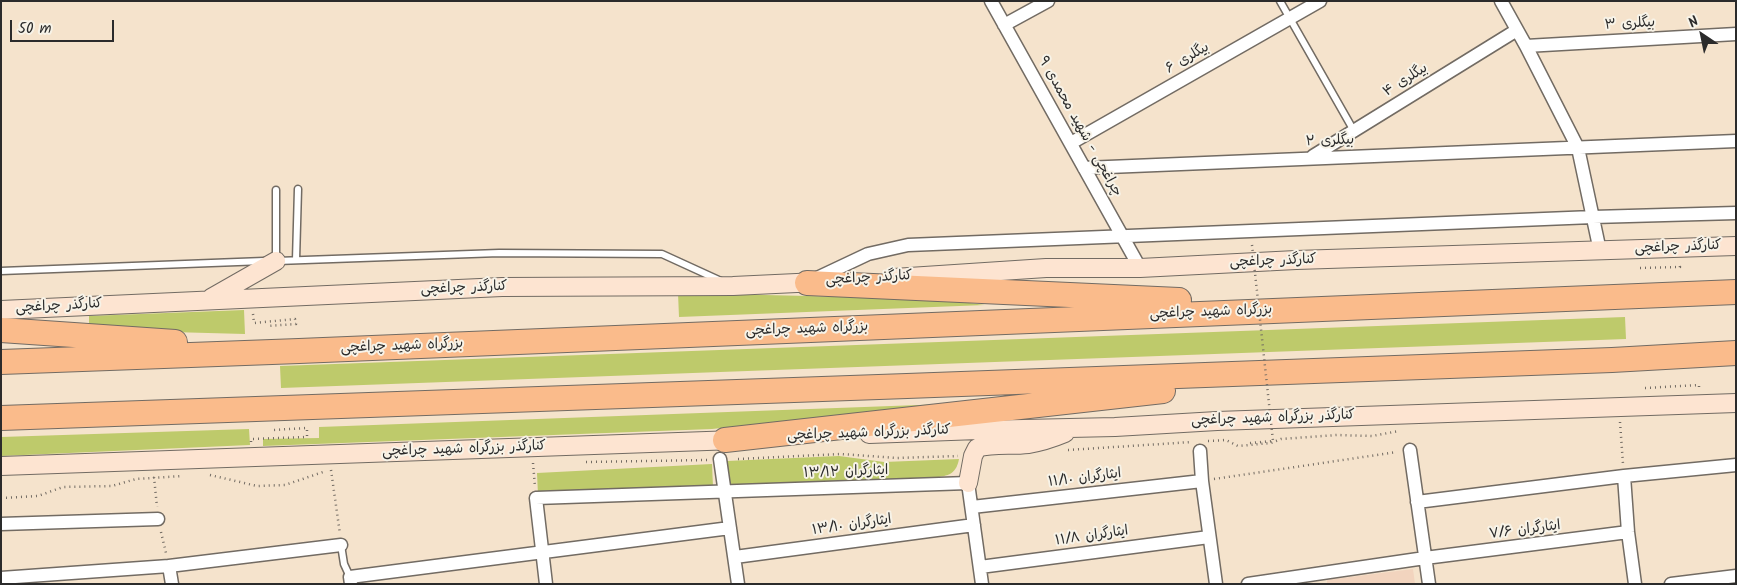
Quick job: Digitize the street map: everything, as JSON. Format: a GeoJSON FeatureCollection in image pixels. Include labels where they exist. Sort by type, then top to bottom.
{"type":"FeatureCollection","features":[{"type":"Feature","properties":{"kind":"highway"},"geometry":{"type":"LineString","coordinates":[[1612,296],[1736,282]]}},
{"type":"Feature","properties":{"kind":"highway"},"geometry":{"type":"LineString","coordinates":[[807,283],[1336,308]]}},
{"type":"Feature","properties":{"kind":"highway"},"geometry":{"type":"LineString","coordinates":[[1612,296],[1736,292]]}},
{"type":"Feature","properties":{"kind":"highway","name":"بزرگراه شهید چراغچی"},"geometry":{"type":"LineString","coordinates":[[1,362],[1612,296]]}},
{"type":"Feature","properties":{"kind":"highway"},"geometry":{"type":"LineString","coordinates":[[1,330],[299,351]]}},
{"type":"Feature","properties":{"kind":"highway"},"geometry":{"type":"LineString","coordinates":[[1,418],[1612,360],[1736,353]]}},
{"type":"Feature","properties":{"kind":"highway"},"geometry":{"type":"LineString","coordinates":[[1612,360],[1736,365]]}},
{"type":"Feature","properties":{"kind":"highway"},"geometry":{"type":"LineString","coordinates":[[723,450],[1353,369]]}},
{"type":"Feature","properties":{"kind":"highway"},"geometry":{"type":"LineString","coordinates":[[1,422],[38,417]]}},
{"type":"Feature","properties":{"kind":"main road","name":"کنارگذر چراغچی"},"geometry":{"type":"LineString","coordinates":[[1,310],[502,287],[733,286],[1046,268],[1140,268],[1296,260],[1736,246]]}},
{"type":"Feature","properties":{"kind":"main road"},"geometry":{"type":"LineString","coordinates":[[208,300],[276,261]]}},
{"type":"Feature","properties":{"kind":"main road","name":"کنارگذر بزرگراه شهید چراغچی"},"geometry":{"type":"LineString","coordinates":[[1,466],[153,461],[330,463],[723,450],[978,430],[1078,428],[1217,421],[1408,422],[1619,407],[1736,403]]}},
{"type":"Feature","properties":{"kind":"main road"},"geometry":{"type":"LineString","coordinates":[[968,483],[973,456],[977,448],[985,445],[1027,444],[1049,439],[1078,428]]}},
{"type":"Feature","properties":{"kind":"street","name":"۹ چراغچی - شهید محمدی"},"geometry":{"type":"LineString","coordinates":[[991,1],[1140,268]]}},
{"type":"Feature","properties":{"kind":"street"},"geometry":{"type":"LineString","coordinates":[[1004,25],[1048,1]]}},
{"type":"Feature","properties":{"kind":"street","name":"بیگلری ۶"},"geometry":{"type":"LineString","coordinates":[[1070,143],[1320,1]]}},
{"type":"Feature","properties":{"kind":"street"},"geometry":{"type":"LineString","coordinates":[[1501,1],[1578,148],[1600,251]]}},
{"type":"Feature","properties":{"kind":"street","name":"بیگلری ۴"},"geometry":{"type":"LineString","coordinates":[[1310,157],[1517,30]]}},
{"type":"Feature","properties":{"kind":"street","name":"بیگلری ۳"},"geometry":{"type":"LineString","coordinates":[[1526,46],[1736,34]]}},
{"type":"Feature","properties":{"kind":"street","name":"بیگلری ۲"},"geometry":{"type":"LineString","coordinates":[[1084,168],[1310,157],[1736,141]]}},
{"type":"Feature","properties":{"kind":"street"},"geometry":{"type":"LineString","coordinates":[[807,283],[868,254],[908,245],[1592,217],[1736,213]]}},
{"type":"Feature","properties":{"kind":"street"},"geometry":{"type":"LineString","coordinates":[[1201,445],[1202,480],[1216,584]]}},
{"type":"Feature","properties":{"kind":"street"},"geometry":{"type":"LineString","coordinates":[[723,450],[725,492],[738,584]]}},
{"type":"Feature","properties":{"kind":"street"},"geometry":{"type":"LineString","coordinates":[[1410,450],[1429,584]]}},
{"type":"Feature","properties":{"kind":"street"},"geometry":{"type":"LineString","coordinates":[[1417,502],[1736,464]]}},
{"type":"Feature","properties":{"kind":"street"},"geometry":{"type":"LineString","coordinates":[[1624,476],[1628,532],[1635,584]]}},
{"type":"Feature","properties":{"kind":"street","name":"ایثارگران ۱۱/۱۰"},"geometry":{"type":"LineString","coordinates":[[972,507],[1202,480]]}},
{"type":"Feature","properties":{"kind":"street"},"geometry":{"type":"LineString","coordinates":[[968,483],[982,584]]}},
{"type":"Feature","properties":{"kind":"street","name":"ایثارگران ۱۳/۱۲"},"geometry":{"type":"LineString","coordinates":[[536,498],[968,483]]}},
{"type":"Feature","properties":{"kind":"street"},"geometry":{"type":"LineString","coordinates":[[536,498],[546,584]]}},
{"type":"Feature","properties":{"kind":"street"},"geometry":{"type":"LineString","coordinates":[[1,524],[158,519]]}},
{"type":"Feature","properties":{"kind":"street","name":"ایثارگران ۱۳/۱۰"},"geometry":{"type":"LineString","coordinates":[[735,557],[974,525]]}},
{"type":"Feature","properties":{"kind":"street"},"geometry":{"type":"LineString","coordinates":[[351,580],[730,528]]}},
{"type":"Feature","properties":{"kind":"street","name":"ایثارگران ۷/۶"},"geometry":{"type":"LineString","coordinates":[[1248,584],[1425,558],[1628,532]]}},
{"type":"Feature","properties":{"kind":"street","name":"ایثارگران ۱۱/۸"},"geometry":{"type":"LineString","coordinates":[[980,567],[1209,537]]}},
{"type":"Feature","properties":{"kind":"street"},"geometry":{"type":"LineString","coordinates":[[1,578],[169,566],[341,545]]}},
{"type":"Feature","properties":{"kind":"street"},"geometry":{"type":"LineString","coordinates":[[169,566],[172,584]]}},
{"type":"Feature","properties":{"kind":"street"},"geometry":{"type":"LineString","coordinates":[[1671,584],[1736,576]]}},
{"type":"Feature","properties":{"kind":"lane"},"geometry":{"type":"LineString","coordinates":[[1280,1],[1354,131]]}},
{"type":"Feature","properties":{"kind":"lane"},"geometry":{"type":"LineString","coordinates":[[296,260],[298,189]]}},
{"type":"Feature","properties":{"kind":"lane"},"geometry":{"type":"LineString","coordinates":[[276,190],[276,261]]}},
{"type":"Feature","properties":{"kind":"lane"},"geometry":{"type":"LineString","coordinates":[[1,271],[499,253],[662,254],[733,286]]}},
{"type":"Feature","properties":{"kind":"lane"},"geometry":{"type":"LineString","coordinates":[[341,545],[344,564],[351,580]]}},
{"type":"Feature","properties":{"kind":"path"},"geometry":{"type":"LineString","coordinates":[[1238,446],[1273,441],[1252,245]]}},
{"type":"Feature","properties":{"kind":"path"},"geometry":{"type":"LineString","coordinates":[[254,323],[295,319],[296,324],[268,326]]}},
{"type":"Feature","properties":{"kind":"path"},"geometry":{"type":"LineString","coordinates":[[1619,407],[1624,476]]}},
{"type":"Feature","properties":{"kind":"path"},"geometry":{"type":"LineString","coordinates":[[1060,450],[1201,445],[1226,440],[1238,446],[1271,443],[1281,439],[1372,436],[1408,422]]}},
{"type":"Feature","properties":{"kind":"path"},"geometry":{"type":"LineString","coordinates":[[251,439],[307,437],[307,428],[274,430]]}},
{"type":"Feature","properties":{"kind":"path"},"geometry":{"type":"LineString","coordinates":[[582,462],[723,450],[897,458],[973,456]]}},
{"type":"Feature","properties":{"kind":"path"},"geometry":{"type":"LineString","coordinates":[[1202,480],[1410,450]]}},
{"type":"Feature","properties":{"kind":"path"},"geometry":{"type":"LineString","coordinates":[[153,461],[158,519],[169,566]]}},
{"type":"Feature","properties":{"kind":"path"},"geometry":{"type":"LineString","coordinates":[[330,463],[340,471]]}},
{"type":"Feature","properties":{"kind":"path"},"geometry":{"type":"LineString","coordinates":[[206,474],[257,486],[275,486],[285,485],[322,472],[330,463]]}},
{"type":"Feature","properties":{"kind":"path"},"geometry":{"type":"LineString","coordinates":[[330,463],[341,545]]}},
{"type":"Feature","properties":{"kind":"path"},"geometry":{"type":"LineString","coordinates":[[533,463],[536,498]]}},
{"type":"Feature","properties":{"kind":"path"},"geometry":{"type":"LineString","coordinates":[[1,498],[38,496],[63,487],[112,486],[136,479],[189,476]]}},
{"type":"Feature","properties":{"kind":"shaded area"},"geometry":{"type":"Polygon","coordinates":[[[1413,569],[1415,584],[1327,584],[1327,580],[1413,569]]]}},
{"type":"Feature","properties":{"kind":"green space"},"geometry":{"type":"Polygon","coordinates":[[[678,293],[938,299],[985,305],[679,317],[678,293]]]}},
{"type":"Feature","properties":{"kind":"green space"},"geometry":{"type":"Polygon","coordinates":[[[244,310],[245,334],[89,328],[89,316],[244,310]]]}},
{"type":"Feature","properties":{"kind":"green space"},"geometry":{"type":"Polygon","coordinates":[[[1625,317],[1626,339],[281,388],[280,366],[1625,317]]]}},
{"type":"Feature","properties":{"kind":"green space"},"geometry":{"type":"Polygon","coordinates":[[[946,404],[712,429],[263,446],[263,439],[319,438],[319,427],[946,404]]]}},
{"type":"Feature","properties":{"kind":"green space"},"geometry":{"type":"Polygon","coordinates":[[[249,429],[250,445],[1,456],[1,437],[249,429]]]}},
{"type":"Feature","properties":{"kind":"green space"},"geometry":{"type":"Polygon","coordinates":[[[839,456],[884,462],[959,459],[958,465],[953,472],[946,476],[931,478],[729,488],[727,461],[839,456]]]}},
{"type":"Feature","properties":{"kind":"green space"},"geometry":{"type":"Polygon","coordinates":[[[712,464],[713,487],[538,495],[537,473],[712,464]]]}}]}
